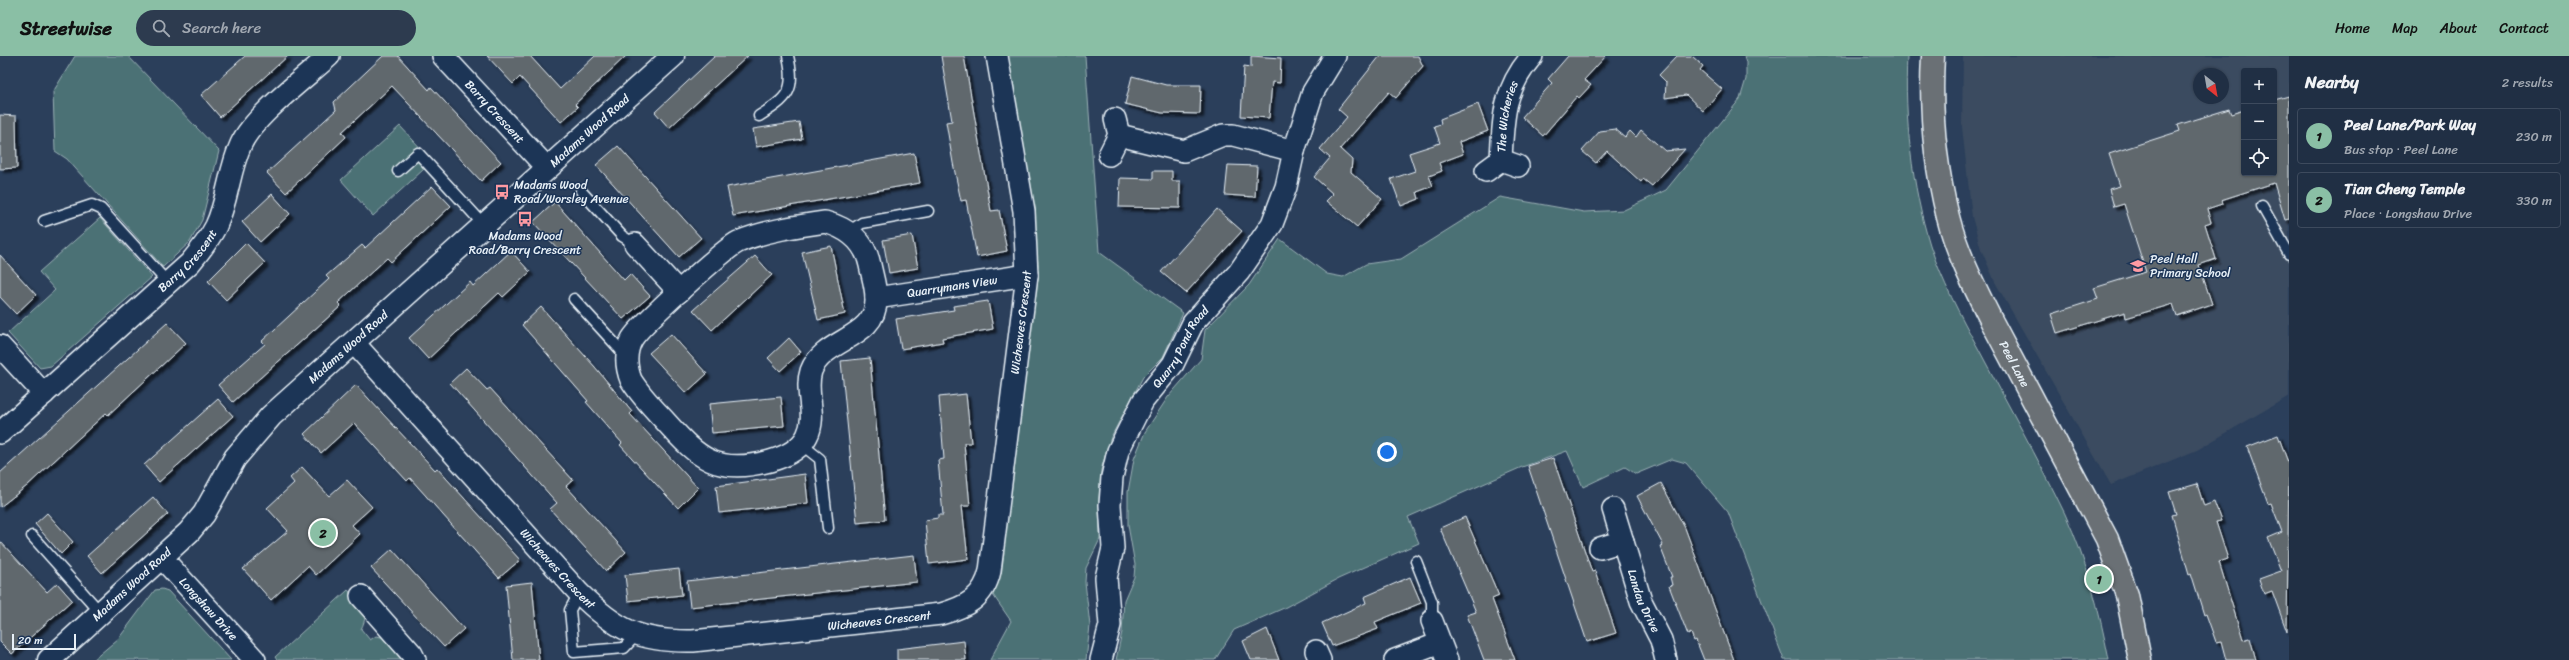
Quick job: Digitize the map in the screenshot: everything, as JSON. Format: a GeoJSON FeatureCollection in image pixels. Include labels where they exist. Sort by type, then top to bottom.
{"type":"FeatureCollection","features":[{"type":"Feature","properties":{"kind":"main road","name":"Peel Lane"},"geometry":{"type":"LineString","coordinates":[[1933,56],[1933,110],[1936,149],[1948,218],[1974,286],[2107,539],[2127,595],[2140,660]]}},
{"type":"Feature","properties":{"kind":"street","name":"Barry Crescent"},"geometry":{"type":"LineString","coordinates":[[0,433],[190,263],[206,244],[217,224],[232,168],[241,142],[259,121],[329,56]]}},
{"type":"Feature","properties":{"kind":"street","name":"Barry Crescent"},"geometry":{"type":"LineString","coordinates":[[443,56],[547,168]]}},
{"type":"Feature","properties":{"kind":"street","name":"Madams Wood Road"},"geometry":{"type":"LineString","coordinates":[[49,660],[162,558],[204,514],[235,458],[251,436],[673,56]]}},
{"type":"Feature","properties":{"kind":"street","name":"Wicheaves Crescent"},"geometry":{"type":"LineString","coordinates":[[354,343],[579,593],[605,617],[637,634],[667,642],[693,641],[941,614],[966,605],[976,599],[984,591],[990,571],[1027,275],[1024,211],[997,56]]}},
{"type":"Feature","properties":{"kind":"street","name":"Quarry Pond Road"},"geometry":{"type":"LineString","coordinates":[[1101,660],[1110,626],[1106,578],[1113,548],[1110,505],[1112,477],[1118,451],[1143,401],[1173,364],[1193,323],[1239,272],[1272,224],[1286,187],[1294,151],[1313,92],[1335,56]]}},
{"type":"Feature","properties":{"kind":"street","name":"The Wicheries"},"geometry":{"type":"LineString","coordinates":[[1502,166],[1503,118],[1507,99],[1513,82],[1532,56]]}},
{"type":"Feature","properties":{"kind":"street"},"geometry":{"type":"LineString","coordinates":[[1109,155],[1117,127],[1184,151],[1218,136],[1233,136],[1294,151]]}},
{"type":"Feature","properties":{"kind":"street"},"geometry":{"type":"LineString","coordinates":[[824,222],[848,232],[864,247],[868,257],[876,298],[873,314],[863,328],[828,350],[818,359],[811,370],[809,384],[811,426],[801,444],[788,454],[760,464],[733,465],[706,460],[694,453],[638,392],[627,369],[627,357],[632,339],[639,330],[679,292],[725,251],[749,238],[824,222]]}},
{"type":"Feature","properties":{"kind":"street"},"geometry":{"type":"LineString","coordinates":[[635,244],[679,292]]}},
{"type":"Feature","properties":{"kind":"street","name":"Quarrymans View"},"geometry":{"type":"LineString","coordinates":[[876,298],[1027,275]]}},
{"type":"Feature","properties":{"kind":"street"},"geometry":{"type":"LineString","coordinates":[[0,346],[44,394]]}},
{"type":"Feature","properties":{"kind":"street","name":"Landau Drive"},"geometry":{"type":"LineString","coordinates":[[1613,509],[1641,601],[1661,640],[1666,660]]}},
{"type":"Feature","properties":{"kind":"street"},"geometry":{"type":"LineString","coordinates":[[1600,548],[1623,541]]}},
{"type":"Feature","properties":{"kind":"street","name":"Longshaw Drive"},"geometry":{"type":"LineString","coordinates":[[162,558],[255,660]]}},
{"type":"Feature","properties":{"kind":"street"},"geometry":{"type":"LineString","coordinates":[[361,596],[377,625],[412,654],[415,660]]}},
{"type":"Feature","properties":{"kind":"street"},"geometry":{"type":"LineString","coordinates":[[1395,660],[1444,651],[1432,621]]}},
{"type":"Feature","properties":{"kind":"lane"},"geometry":{"type":"LineString","coordinates":[[758,116],[780,103],[791,90],[792,72],[788,56]]}},
{"type":"Feature","properties":{"kind":"lane"},"geometry":{"type":"LineString","coordinates":[[398,171],[418,153],[484,225]]}},
{"type":"Feature","properties":{"kind":"lane"},"geometry":{"type":"LineString","coordinates":[[581,191],[622,236],[635,244]]}},
{"type":"Feature","properties":{"kind":"lane"},"geometry":{"type":"LineString","coordinates":[[44,221],[92,205],[101,209],[168,283]]}},
{"type":"Feature","properties":{"kind":"lane"},"geometry":{"type":"LineString","coordinates":[[2262,206],[2289,254]]}},
{"type":"Feature","properties":{"kind":"lane"},"geometry":{"type":"LineString","coordinates":[[848,232],[862,223],[928,211]]}},
{"type":"Feature","properties":{"kind":"lane"},"geometry":{"type":"LineString","coordinates":[[574,299],[627,357]]}},
{"type":"Feature","properties":{"kind":"lane"},"geometry":{"type":"LineString","coordinates":[[801,444],[820,459],[828,528]]}},
{"type":"Feature","properties":{"kind":"lane"},"geometry":{"type":"LineString","coordinates":[[32,536],[101,613]]}},
{"type":"Feature","properties":{"kind":"lane"},"geometry":{"type":"LineString","coordinates":[[1416,561],[1432,602],[1432,621]]}},
{"type":"Feature","properties":{"kind":"lane"},"geometry":{"type":"LineString","coordinates":[[579,593],[570,610],[574,652],[624,648],[637,634]]}},
{"type":"Feature","properties":{"kind":"shaded area","name":"Peel Hall Primary School"},"geometry":{"type":"Polygon","coordinates":[[[1963,56],[2289,56],[2289,396],[2197,450],[2111,485],[1995,282],[1981,249],[1972,217],[1962,127],[1963,56]]]}},
{"type":"Feature","properties":{"kind":"green space"},"geometry":{"type":"Polygon","coordinates":[[[75,56],[128,56],[219,151],[202,220],[190,242],[163,267],[67,159],[55,151],[53,92],[75,56]]]}},
{"type":"Feature","properties":{"kind":"green space"},"geometry":{"type":"Polygon","coordinates":[[[1006,56],[1085,56],[1099,252],[1183,313],[1163,357],[1143,377],[1111,437],[1101,470],[1099,499],[1100,539],[1086,568],[1085,582],[1090,626],[1086,660],[990,660],[1011,621],[991,592],[1038,265],[1034,218],[1006,56]]]}},
{"type":"Feature","properties":{"kind":"green space"},"geometry":{"type":"Polygon","coordinates":[[[1744,56],[1907,56],[1906,80],[1908,127],[1911,152],[1918,199],[1930,245],[1940,272],[1958,310],[2044,472],[2073,532],[2092,586],[2109,660],[1784,660],[1728,512],[1686,463],[1672,459],[1636,474],[1625,467],[1583,487],[1567,451],[1522,467],[1408,517],[1419,543],[1338,579],[1284,608],[1234,630],[1215,660],[1116,660],[1122,632],[1124,600],[1134,577],[1135,565],[1128,525],[1128,492],[1134,459],[1145,432],[1168,397],[1201,359],[1205,330],[1249,285],[1280,239],[1327,274],[1343,277],[1366,264],[1401,259],[1500,197],[1584,212],[1624,210],[1666,190],[1740,99],[1746,79],[1746,62],[1744,56]]]}},
{"type":"Feature","properties":{"kind":"green space"},"geometry":{"type":"Polygon","coordinates":[[[400,126],[464,195],[456,203],[424,169],[373,216],[341,180],[400,126]]]}},
{"type":"Feature","properties":{"kind":"green space"},"geometry":{"type":"Polygon","coordinates":[[[100,218],[152,277],[51,366],[40,368],[8,333],[55,290],[39,272],[100,218]]]}},
{"type":"Feature","properties":{"kind":"green space"},"geometry":{"type":"Polygon","coordinates":[[[162,589],[168,591],[231,660],[93,660],[119,638],[155,590],[162,589]]]}},
{"type":"Feature","properties":{"kind":"green space"},"geometry":{"type":"Polygon","coordinates":[[[348,590],[363,608],[365,617],[361,629],[370,640],[376,636],[387,638],[401,660],[277,660],[275,657],[348,590]]]}},
{"type":"Feature","properties":{"kind":"building"},"geometry":{"type":"Polygon","coordinates":[[[245,56],[288,56],[220,117],[201,95],[245,56]]]}},
{"type":"Feature","properties":{"kind":"building"},"geometry":{"type":"Polygon","coordinates":[[[383,56],[398,56],[429,90],[431,87],[501,162],[481,181],[392,86],[342,132],[346,137],[286,193],[267,173],[336,110],[334,102],[383,56]]]}},
{"type":"Feature","properties":{"kind":"building"},"geometry":{"type":"Polygon","coordinates":[[[487,56],[530,56],[560,89],[595,56],[626,56],[575,104],[578,107],[561,122],[520,77],[513,84],[487,56]]]}},
{"type":"Feature","properties":{"kind":"building"},"geometry":{"type":"Polygon","coordinates":[[[715,56],[748,56],[669,128],[655,112],[715,56]]]}},
{"type":"Feature","properties":{"kind":"building"},"geometry":{"type":"Polygon","coordinates":[[[941,56],[964,56],[991,211],[999,210],[1007,251],[977,257],[966,200],[961,201],[953,163],[946,122],[952,121],[941,56]]]}},
{"type":"Feature","properties":{"kind":"building"},"geometry":{"type":"Polygon","coordinates":[[[1251,56],[1281,58],[1280,83],[1272,82],[1269,118],[1241,116],[1244,66],[1251,67],[1251,56]]]}},
{"type":"Feature","properties":{"kind":"building"},"geometry":{"type":"Polygon","coordinates":[[[1380,56],[1418,56],[1423,66],[1396,98],[1389,92],[1340,149],[1352,160],[1351,172],[1382,199],[1357,227],[1326,201],[1333,194],[1314,177],[1330,158],[1320,149],[1347,117],[1338,109],[1380,56]]]}},
{"type":"Feature","properties":{"kind":"building"},"geometry":{"type":"Polygon","coordinates":[[[1568,56],[1606,56],[1584,80],[1591,85],[1579,98],[1577,96],[1543,136],[1522,117],[1552,83],[1548,79],[1568,56]]]}},
{"type":"Feature","properties":{"kind":"building"},"geometry":{"type":"Polygon","coordinates":[[[1677,56],[1692,56],[1703,66],[1700,70],[1722,89],[1703,111],[1686,95],[1665,98],[1666,82],[1659,75],[1677,56]]]}},
{"type":"Feature","properties":{"kind":"building"},"geometry":{"type":"Polygon","coordinates":[[[1132,76],[1166,85],[1201,85],[1200,114],[1162,113],[1125,104],[1132,76]]]}},
{"type":"Feature","properties":{"kind":"building"},"geometry":{"type":"Polygon","coordinates":[[[2289,96],[2289,219],[2285,220],[2274,183],[2221,200],[2222,204],[2207,209],[2211,222],[2205,224],[2216,259],[2199,265],[2212,304],[2177,316],[2173,304],[2126,318],[2125,312],[2057,333],[2051,314],[2098,299],[2094,288],[2146,272],[2124,204],[2114,207],[2109,189],[2120,186],[2109,154],[2180,131],[2178,125],[2229,109],[2231,114],[2241,111],[2241,176],[2277,176],[2277,99],[2289,96]]]}},
{"type":"Feature","properties":{"kind":"building"},"geometry":{"type":"Polygon","coordinates":[[[1478,104],[1488,131],[1459,142],[1463,154],[1439,163],[1442,171],[1429,176],[1433,186],[1417,192],[1419,199],[1401,206],[1391,179],[1415,171],[1409,153],[1440,143],[1434,126],[1441,124],[1440,119],[1478,104]]]}},
{"type":"Feature","properties":{"kind":"building"},"geometry":{"type":"Polygon","coordinates":[[[0,115],[16,116],[17,168],[0,169],[0,115]]]}},
{"type":"Feature","properties":{"kind":"building"},"geometry":{"type":"Polygon","coordinates":[[[799,122],[802,139],[756,147],[753,129],[799,122]]]}},
{"type":"Feature","properties":{"kind":"building"},"geometry":{"type":"Polygon","coordinates":[[[1615,129],[1625,137],[1630,131],[1636,137],[1641,130],[1665,151],[1685,149],[1652,186],[1643,179],[1641,182],[1607,151],[1596,163],[1582,151],[1600,131],[1615,129]]]}},
{"type":"Feature","properties":{"kind":"building"},"geometry":{"type":"Polygon","coordinates":[[[618,146],[701,238],[679,257],[596,165],[618,146]]]}},
{"type":"Feature","properties":{"kind":"building"},"geometry":{"type":"Polygon","coordinates":[[[914,153],[920,183],[733,216],[727,187],[914,153]]]}},
{"type":"Feature","properties":{"kind":"building"},"geometry":{"type":"Polygon","coordinates":[[[1228,165],[1257,166],[1255,197],[1225,195],[1228,165]]]}},
{"type":"Feature","properties":{"kind":"building"},"geometry":{"type":"Polygon","coordinates":[[[1153,171],[1172,171],[1172,181],[1180,181],[1180,208],[1119,207],[1120,178],[1153,179],[1153,171]]]}},
{"type":"Feature","properties":{"kind":"building"},"geometry":{"type":"Polygon","coordinates":[[[432,186],[451,206],[391,262],[387,258],[338,303],[341,306],[233,402],[218,385],[265,344],[262,341],[329,279],[326,276],[362,245],[365,248],[432,186]]]}},
{"type":"Feature","properties":{"kind":"building"},"geometry":{"type":"Polygon","coordinates":[[[272,194],[290,214],[260,242],[242,222],[272,194]]]}},
{"type":"Feature","properties":{"kind":"building"},"geometry":{"type":"Polygon","coordinates":[[[555,202],[624,280],[630,274],[650,296],[623,319],[533,222],[555,202]]]}},
{"type":"Feature","properties":{"kind":"building"},"geometry":{"type":"Polygon","coordinates":[[[1217,209],[1242,231],[1186,293],[1161,272],[1217,209]]]}},
{"type":"Feature","properties":{"kind":"building"},"geometry":{"type":"Polygon","coordinates":[[[912,235],[918,268],[889,273],[883,240],[912,235]]]}},
{"type":"Feature","properties":{"kind":"building"},"geometry":{"type":"Polygon","coordinates":[[[246,243],[265,263],[226,300],[208,281],[246,243]]]}},
{"type":"Feature","properties":{"kind":"building"},"geometry":{"type":"Polygon","coordinates":[[[831,246],[845,314],[818,320],[802,252],[831,246]]]}},
{"type":"Feature","properties":{"kind":"building"},"geometry":{"type":"Polygon","coordinates":[[[511,251],[530,272],[503,297],[499,293],[428,359],[409,338],[470,282],[473,286],[511,251]]]}},
{"type":"Feature","properties":{"kind":"building"},"geometry":{"type":"Polygon","coordinates":[[[0,255],[36,295],[16,314],[0,297],[0,255]]]}},
{"type":"Feature","properties":{"kind":"building"},"geometry":{"type":"Polygon","coordinates":[[[755,256],[772,275],[712,330],[693,310],[755,256]]]}},
{"type":"Feature","properties":{"kind":"building"},"geometry":{"type":"Polygon","coordinates":[[[988,301],[993,329],[942,338],[943,342],[901,349],[896,319],[954,310],[953,306],[988,301]]]}},
{"type":"Feature","properties":{"kind":"building"},"geometry":{"type":"Polygon","coordinates":[[[541,307],[595,367],[632,412],[630,414],[698,488],[678,508],[620,445],[622,443],[586,402],[588,401],[522,325],[541,307]]]}},
{"type":"Feature","properties":{"kind":"building"},"geometry":{"type":"Polygon","coordinates":[[[167,323],[186,343],[108,415],[106,413],[27,486],[0,507],[0,473],[167,323]]]}},
{"type":"Feature","properties":{"kind":"building"},"geometry":{"type":"Polygon","coordinates":[[[671,334],[707,374],[686,393],[649,353],[671,334]]]}},
{"type":"Feature","properties":{"kind":"building"},"geometry":{"type":"Polygon","coordinates":[[[789,338],[801,352],[780,371],[768,358],[789,338]]]}},
{"type":"Feature","properties":{"kind":"building"},"geometry":{"type":"Polygon","coordinates":[[[870,358],[885,520],[857,523],[841,361],[870,358]]]}},
{"type":"Feature","properties":{"kind":"building"},"geometry":{"type":"Polygon","coordinates":[[[466,368],[487,390],[490,388],[573,480],[566,486],[626,552],[606,571],[550,509],[557,503],[450,383],[466,368]]]}},
{"type":"Feature","properties":{"kind":"building"},"geometry":{"type":"Polygon","coordinates":[[[356,385],[435,470],[437,468],[520,560],[499,578],[410,478],[407,481],[354,423],[321,453],[304,434],[356,385]]]}},
{"type":"Feature","properties":{"kind":"building"},"geometry":{"type":"Polygon","coordinates":[[[966,394],[971,443],[964,443],[970,506],[962,506],[968,559],[929,564],[925,520],[938,518],[938,515],[943,515],[938,460],[944,459],[939,397],[966,394]]]}},
{"type":"Feature","properties":{"kind":"building"},"geometry":{"type":"Polygon","coordinates":[[[781,397],[784,426],[712,433],[709,404],[781,397]]]}},
{"type":"Feature","properties":{"kind":"building"},"geometry":{"type":"Polygon","coordinates":[[[218,399],[233,416],[159,482],[144,465],[218,399]]]}},
{"type":"Feature","properties":{"kind":"building"},"geometry":{"type":"Polygon","coordinates":[[[2278,435],[2289,465],[2287,632],[2272,591],[2264,594],[2259,579],[2281,571],[2268,538],[2282,532],[2271,503],[2268,504],[2247,447],[2278,435]]]}},
{"type":"Feature","properties":{"kind":"building"},"geometry":{"type":"Polygon","coordinates":[[[1553,458],[1592,572],[1595,571],[1616,633],[1587,642],[1528,466],[1553,458]]]}},
{"type":"Feature","properties":{"kind":"building"},"geometry":{"type":"Polygon","coordinates":[[[302,467],[329,496],[347,480],[372,507],[352,525],[360,534],[316,575],[308,566],[271,600],[243,569],[288,531],[267,508],[294,483],[290,478],[302,467]]]}},
{"type":"Feature","properties":{"kind":"building"},"geometry":{"type":"Polygon","coordinates":[[[805,474],[808,503],[719,513],[716,486],[805,474]]]}},
{"type":"Feature","properties":{"kind":"building"},"geometry":{"type":"Polygon","coordinates":[[[1661,483],[1685,528],[1734,660],[1704,660],[1696,640],[1694,641],[1691,633],[1688,635],[1669,586],[1672,585],[1670,577],[1672,577],[1660,546],[1663,545],[1637,496],[1661,483]]]}},
{"type":"Feature","properties":{"kind":"building"},"geometry":{"type":"Polygon","coordinates":[[[2197,484],[2204,506],[2214,502],[2221,521],[2216,522],[2228,559],[2219,562],[2243,640],[2250,638],[2256,660],[2226,660],[2221,641],[2216,642],[2206,614],[2204,615],[2191,573],[2189,574],[2172,515],[2176,514],[2169,492],[2197,484]]]}},
{"type":"Feature","properties":{"kind":"building"},"geometry":{"type":"Polygon","coordinates":[[[153,497],[168,514],[102,573],[87,556],[153,497]]]}},
{"type":"Feature","properties":{"kind":"building"},"geometry":{"type":"Polygon","coordinates":[[[47,513],[73,542],[61,554],[35,524],[47,513]]]}},
{"type":"Feature","properties":{"kind":"building"},"geometry":{"type":"Polygon","coordinates":[[[1465,517],[1499,596],[1492,599],[1515,660],[1484,660],[1467,615],[1476,612],[1440,528],[1465,517]]]}},
{"type":"Feature","properties":{"kind":"building"},"geometry":{"type":"Polygon","coordinates":[[[0,541],[47,592],[57,583],[72,600],[12,654],[0,642],[0,541]]]}},
{"type":"Feature","properties":{"kind":"building"},"geometry":{"type":"Polygon","coordinates":[[[392,549],[464,629],[444,647],[371,568],[392,549]]]}},
{"type":"Feature","properties":{"kind":"building"},"geometry":{"type":"Polygon","coordinates":[[[914,555],[917,582],[690,607],[687,581],[914,555]]]}},
{"type":"Feature","properties":{"kind":"building"},"geometry":{"type":"Polygon","coordinates":[[[679,569],[682,595],[628,601],[625,575],[679,569]]]}},
{"type":"Feature","properties":{"kind":"building"},"geometry":{"type":"Polygon","coordinates":[[[1410,577],[1421,603],[1375,622],[1378,629],[1332,646],[1322,623],[1366,603],[1364,597],[1410,577]]]}},
{"type":"Feature","properties":{"kind":"building"},"geometry":{"type":"Polygon","coordinates":[[[532,582],[539,660],[513,660],[506,585],[532,582]]]}},
{"type":"Feature","properties":{"kind":"building"},"geometry":{"type":"Polygon","coordinates":[[[1267,629],[1279,660],[1251,660],[1243,641],[1267,629]]]}},
{"type":"Feature","properties":{"kind":"building"},"geometry":{"type":"Polygon","coordinates":[[[964,641],[966,660],[897,660],[897,649],[964,641]]]}},
{"type":"Feature","properties":{"kind":"place","name":"Madams Wood Road/Worsley Avenue"},"geometry":{"type":"Point","coordinates":[502,192]}},
{"type":"Feature","properties":{"kind":"place","name":"Madams Wood Road/Barry Crescent"},"geometry":{"type":"Point","coordinates":[525,219]}},
{"type":"Feature","properties":{"kind":"place","name":"Peel Hall Primary School"},"geometry":{"type":"Point","coordinates":[2138,266]}},
{"type":"Feature","properties":{"kind":"place","name":"Tian Cheng Temple"},"geometry":{"type":"Point","coordinates":[323,533]}},
{"type":"Feature","properties":{"kind":"place","name":"Peel Lane/Park Way"},"geometry":{"type":"Point","coordinates":[2099,579]}}]}
